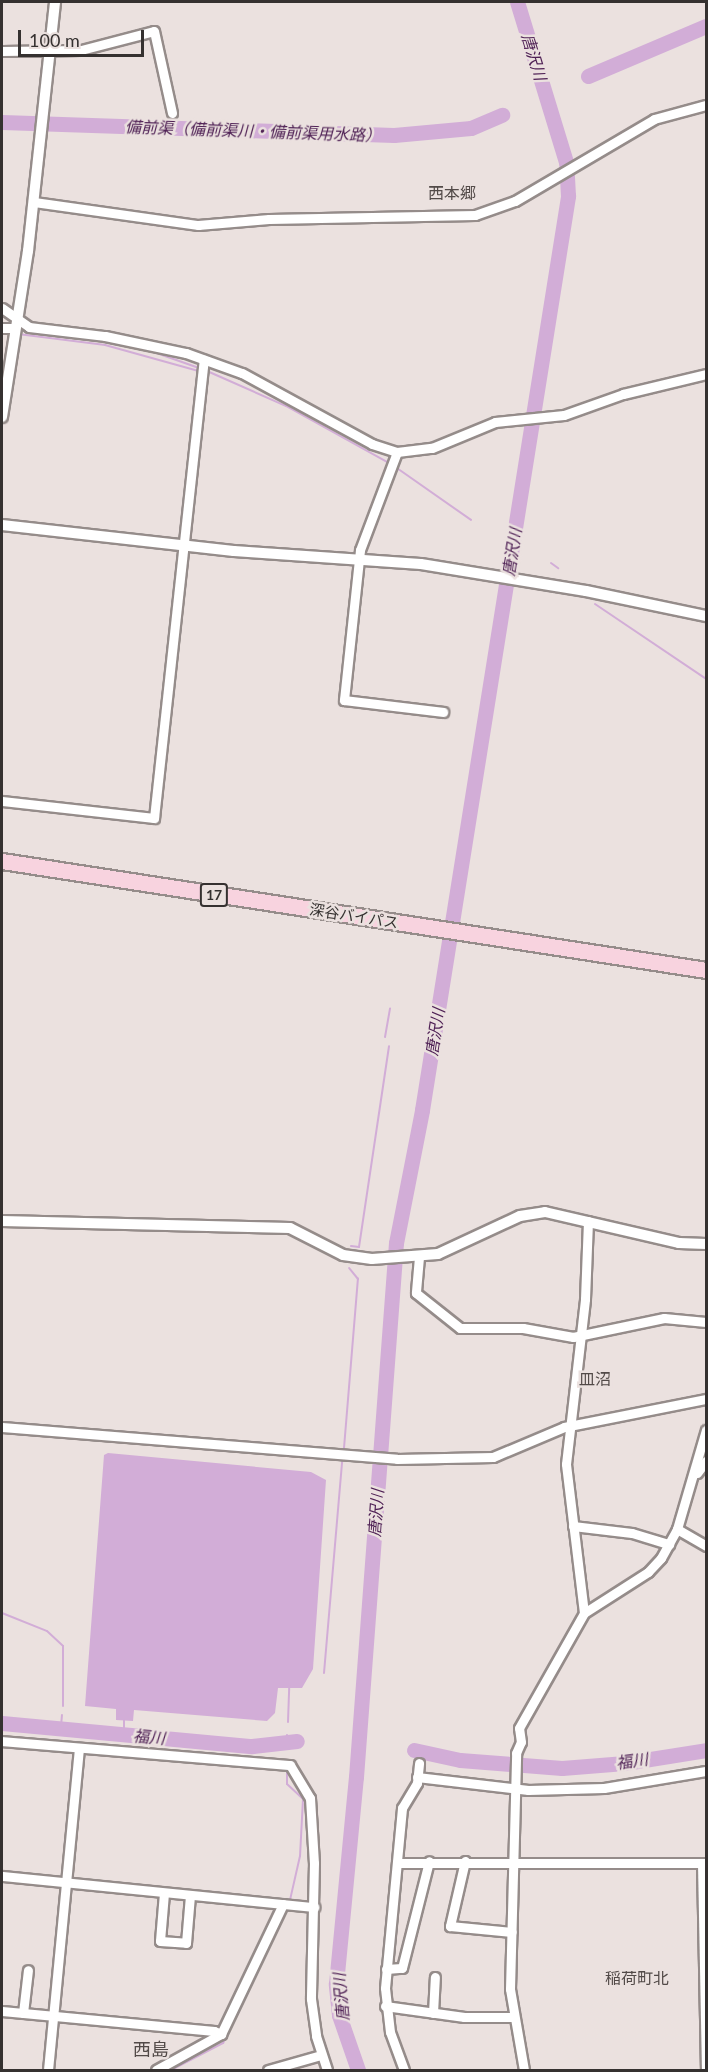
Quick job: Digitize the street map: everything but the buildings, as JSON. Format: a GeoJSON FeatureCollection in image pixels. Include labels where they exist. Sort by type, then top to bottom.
{"type":"FeatureCollection","features":[{"type":"Feature","properties":{"kind":"highway","name":"深谷バイパス"},"geometry":{"type":"LineString","coordinates":[[2,861],[467,935],[706,970]]}},
{"type":"Feature","properties":{"kind":"street"},"geometry":{"type":"LineString","coordinates":[[2,417],[34,202],[48,50],[55,2]]}},
{"type":"Feature","properties":{"kind":"street"},"geometry":{"type":"LineString","coordinates":[[2,51],[81,50],[154,31],[172,113]]}},
{"type":"Feature","properties":{"kind":"street"},"geometry":{"type":"LineString","coordinates":[[34,202],[198,225],[292,218],[476,215],[507,205],[654,119],[706,105]]}},
{"type":"Feature","properties":{"kind":"street"},"geometry":{"type":"LineString","coordinates":[[2,308],[16,323],[29,327],[158,345],[242,373],[372,444],[397,452],[424,450],[486,425],[551,417],[706,374]]}},
{"type":"Feature","properties":{"kind":"street"},"geometry":{"type":"LineString","coordinates":[[2,328],[16,323]]}},
{"type":"Feature","properties":{"kind":"street"},"geometry":{"type":"LineString","coordinates":[[2,801],[154,818],[204,360]]}},
{"type":"Feature","properties":{"kind":"street"},"geometry":{"type":"LineString","coordinates":[[397,452],[359,558],[344,700],[443,712]]}},
{"type":"Feature","properties":{"kind":"street"},"geometry":{"type":"LineString","coordinates":[[2,525],[185,547],[359,558],[478,573],[706,616]]}},
{"type":"Feature","properties":{"kind":"street"},"geometry":{"type":"LineString","coordinates":[[2,1221],[290,1228],[343,1255],[375,1258],[417,1257],[446,1252],[529,1214],[552,1213],[679,1243],[706,1244]]}},
{"type":"Feature","properties":{"kind":"street"},"geometry":{"type":"LineString","coordinates":[[584,1613],[566,1464],[580,1337],[588,1221]]}},
{"type":"Feature","properties":{"kind":"street"},"geometry":{"type":"LineString","coordinates":[[417,1257],[416,1293],[454,1326],[523,1328],[580,1337],[664,1318],[706,1322]]}},
{"type":"Feature","properties":{"kind":"street"},"geometry":{"type":"LineString","coordinates":[[2,1427],[397,1459],[493,1457],[570,1426],[706,1399]]}},
{"type":"Feature","properties":{"kind":"street"},"geometry":{"type":"LineString","coordinates":[[524,2070],[513,2017],[512,1932],[516,1860],[516,1753],[521,1742],[519,1728],[584,1613],[648,1572],[669,1544],[677,1529],[694,1478],[706,1430]]}},
{"type":"Feature","properties":{"kind":"street"},"geometry":{"type":"LineString","coordinates":[[694,1478],[706,1461]]}},
{"type":"Feature","properties":{"kind":"street"},"geometry":{"type":"LineString","coordinates":[[573,1526],[632,1533],[669,1544]]}},
{"type":"Feature","properties":{"kind":"street"},"geometry":{"type":"LineString","coordinates":[[677,1529],[706,1546]]}},
{"type":"Feature","properties":{"kind":"street"},"geometry":{"type":"LineString","coordinates":[[2,1741],[290,1765],[310,1798],[314,1907],[311,1999],[321,2055],[327,2070]]}},
{"type":"Feature","properties":{"kind":"street"},"geometry":{"type":"LineString","coordinates":[[48,2070],[80,1748]]}},
{"type":"Feature","properties":{"kind":"street"},"geometry":{"type":"LineString","coordinates":[[404,2070],[385,2006],[386,1969],[402,1808],[417,1777],[419,1762]]}},
{"type":"Feature","properties":{"kind":"street"},"geometry":{"type":"LineString","coordinates":[[417,1777],[516,1786],[604,1788],[706,1771]]}},
{"type":"Feature","properties":{"kind":"street"},"geometry":{"type":"LineString","coordinates":[[397,1863],[516,1860],[704,1863],[706,2070]]}},
{"type":"Feature","properties":{"kind":"street"},"geometry":{"type":"LineString","coordinates":[[386,1969],[402,1968],[429,1861]]}},
{"type":"Feature","properties":{"kind":"street"},"geometry":{"type":"LineString","coordinates":[[465,1861],[450,1926],[512,1932]]}},
{"type":"Feature","properties":{"kind":"street"},"geometry":{"type":"LineString","coordinates":[[2,1876],[314,1907]]}},
{"type":"Feature","properties":{"kind":"street"},"geometry":{"type":"LineString","coordinates":[[164,1893],[160,1941],[186,1943],[190,1895]]}},
{"type":"Feature","properties":{"kind":"street"},"geometry":{"type":"LineString","coordinates":[[156,2070],[221,2034],[283,1904]]}},
{"type":"Feature","properties":{"kind":"street"},"geometry":{"type":"LineString","coordinates":[[23,2013],[28,1970]]}},
{"type":"Feature","properties":{"kind":"street"},"geometry":{"type":"LineString","coordinates":[[433,2013],[435,1977]]}},
{"type":"Feature","properties":{"kind":"street"},"geometry":{"type":"LineString","coordinates":[[385,2006],[464,2017],[513,2017]]}},
{"type":"Feature","properties":{"kind":"street"},"geometry":{"type":"LineString","coordinates":[[2,2011],[221,2034]]}},
{"type":"Feature","properties":{"kind":"street"},"geometry":{"type":"LineString","coordinates":[[268,2070],[321,2055]]}},
{"type":"Feature","properties":{"kind":"shaded area"},"geometry":{"type":"Polygon","coordinates":[[[108,1453],[311,1472],[326,1480],[313,1669],[302,1688],[278,1688],[275,1713],[267,1721],[134,1710],[133,1721],[116,1720],[116,1709],[85,1706],[104,1455],[108,1453]]]}},
{"type":"Feature","properties":{"kind":"waterway","name":"唐沢川"},"geometry":{"type":"LineString","coordinates":[[358,2070],[339,2015],[336,1984],[356,1777],[396,1243],[422,1110],[568,196],[566,162],[517,2]]}},
{"type":"Feature","properties":{"kind":"waterway","name":"備前渠（備前渠川・備前渠用水路）"},"geometry":{"type":"LineString","coordinates":[[588,76],[706,26]]}},
{"type":"Feature","properties":{"kind":"waterway","name":"備前渠（備前渠川・備前渠用水路）"},"geometry":{"type":"LineString","coordinates":[[2,122],[394,135],[471,128],[502,115]]}},
{"type":"Feature","properties":{"kind":"waterway"},"geometry":{"type":"LineString","coordinates":[[2,314],[14,322]]}},
{"type":"Feature","properties":{"kind":"waterway"},"geometry":{"type":"LineString","coordinates":[[18,334],[105,345],[199,371]]}},
{"type":"Feature","properties":{"kind":"waterway"},"geometry":{"type":"LineString","coordinates":[[101,340],[113,342]]}},
{"type":"Feature","properties":{"kind":"waterway"},"geometry":{"type":"LineString","coordinates":[[148,350],[199,368]]}},
{"type":"Feature","properties":{"kind":"waterway"},"geometry":{"type":"LineString","coordinates":[[207,371],[286,406],[389,463]]}},
{"type":"Feature","properties":{"kind":"waterway"},"geometry":{"type":"LineString","coordinates":[[394,466],[471,520]]}},
{"type":"Feature","properties":{"kind":"waterway"},"geometry":{"type":"LineString","coordinates":[[551,563],[558,568]]}},
{"type":"Feature","properties":{"kind":"waterway"},"geometry":{"type":"LineString","coordinates":[[595,604],[706,679]]}},
{"type":"Feature","properties":{"kind":"waterway"},"geometry":{"type":"LineString","coordinates":[[385,1037],[390,1008]]}},
{"type":"Feature","properties":{"kind":"waterway"},"geometry":{"type":"LineString","coordinates":[[351,1246],[359,1247],[389,1046]]}},
{"type":"Feature","properties":{"kind":"waterway"},"geometry":{"type":"LineString","coordinates":[[344,1448],[358,1279],[349,1268]]}},
{"type":"Feature","properties":{"kind":"waterway"},"geometry":{"type":"LineString","coordinates":[[324,1673],[342,1461]]}},
{"type":"Feature","properties":{"kind":"waterway"},"geometry":{"type":"LineString","coordinates":[[2,1613],[47,1631],[63,1646],[63,1706]]}},
{"type":"Feature","properties":{"kind":"waterway"},"geometry":{"type":"LineString","coordinates":[[288,1722],[289,1686]]}},
{"type":"Feature","properties":{"kind":"waterway"},"geometry":{"type":"LineString","coordinates":[[61,1726],[62,1715]]}},
{"type":"Feature","properties":{"kind":"waterway"},"geometry":{"type":"LineString","coordinates":[[124,1720],[124,1732]]}},
{"type":"Feature","properties":{"kind":"waterway","name":"福川"},"geometry":{"type":"LineString","coordinates":[[2,1723],[252,1746],[297,1741]]}},
{"type":"Feature","properties":{"kind":"waterway","name":"福川"},"geometry":{"type":"LineString","coordinates":[[287,1735],[288,1748]]}},
{"type":"Feature","properties":{"kind":"waterway","name":"福川"},"geometry":{"type":"LineString","coordinates":[[414,1750],[460,1760],[562,1768],[625,1763],[706,1750]]}},
{"type":"Feature","properties":{"kind":"waterway"},"geometry":{"type":"LineString","coordinates":[[287,1771],[287,1784],[303,1799],[300,1856],[290,1900]]}},
{"type":"Feature","properties":{"kind":"waterway"},"geometry":{"type":"LineString","coordinates":[[171,2070],[223,2043],[250,1987]]}},
{"type":"Feature","properties":{"kind":"district","name":"西本郷"},"geometry":{"type":"Point","coordinates":[452,193]}},
{"type":"Feature","properties":{"kind":"district","name":"皿沼"},"geometry":{"type":"Point","coordinates":[595,1379]}},
{"type":"Feature","properties":{"kind":"district","name":"稲荷町北"},"geometry":{"type":"Point","coordinates":[637,1978]}},
{"type":"Feature","properties":{"kind":"district","name":"西島"},"geometry":{"type":"Point","coordinates":[151,2049]}}]}
